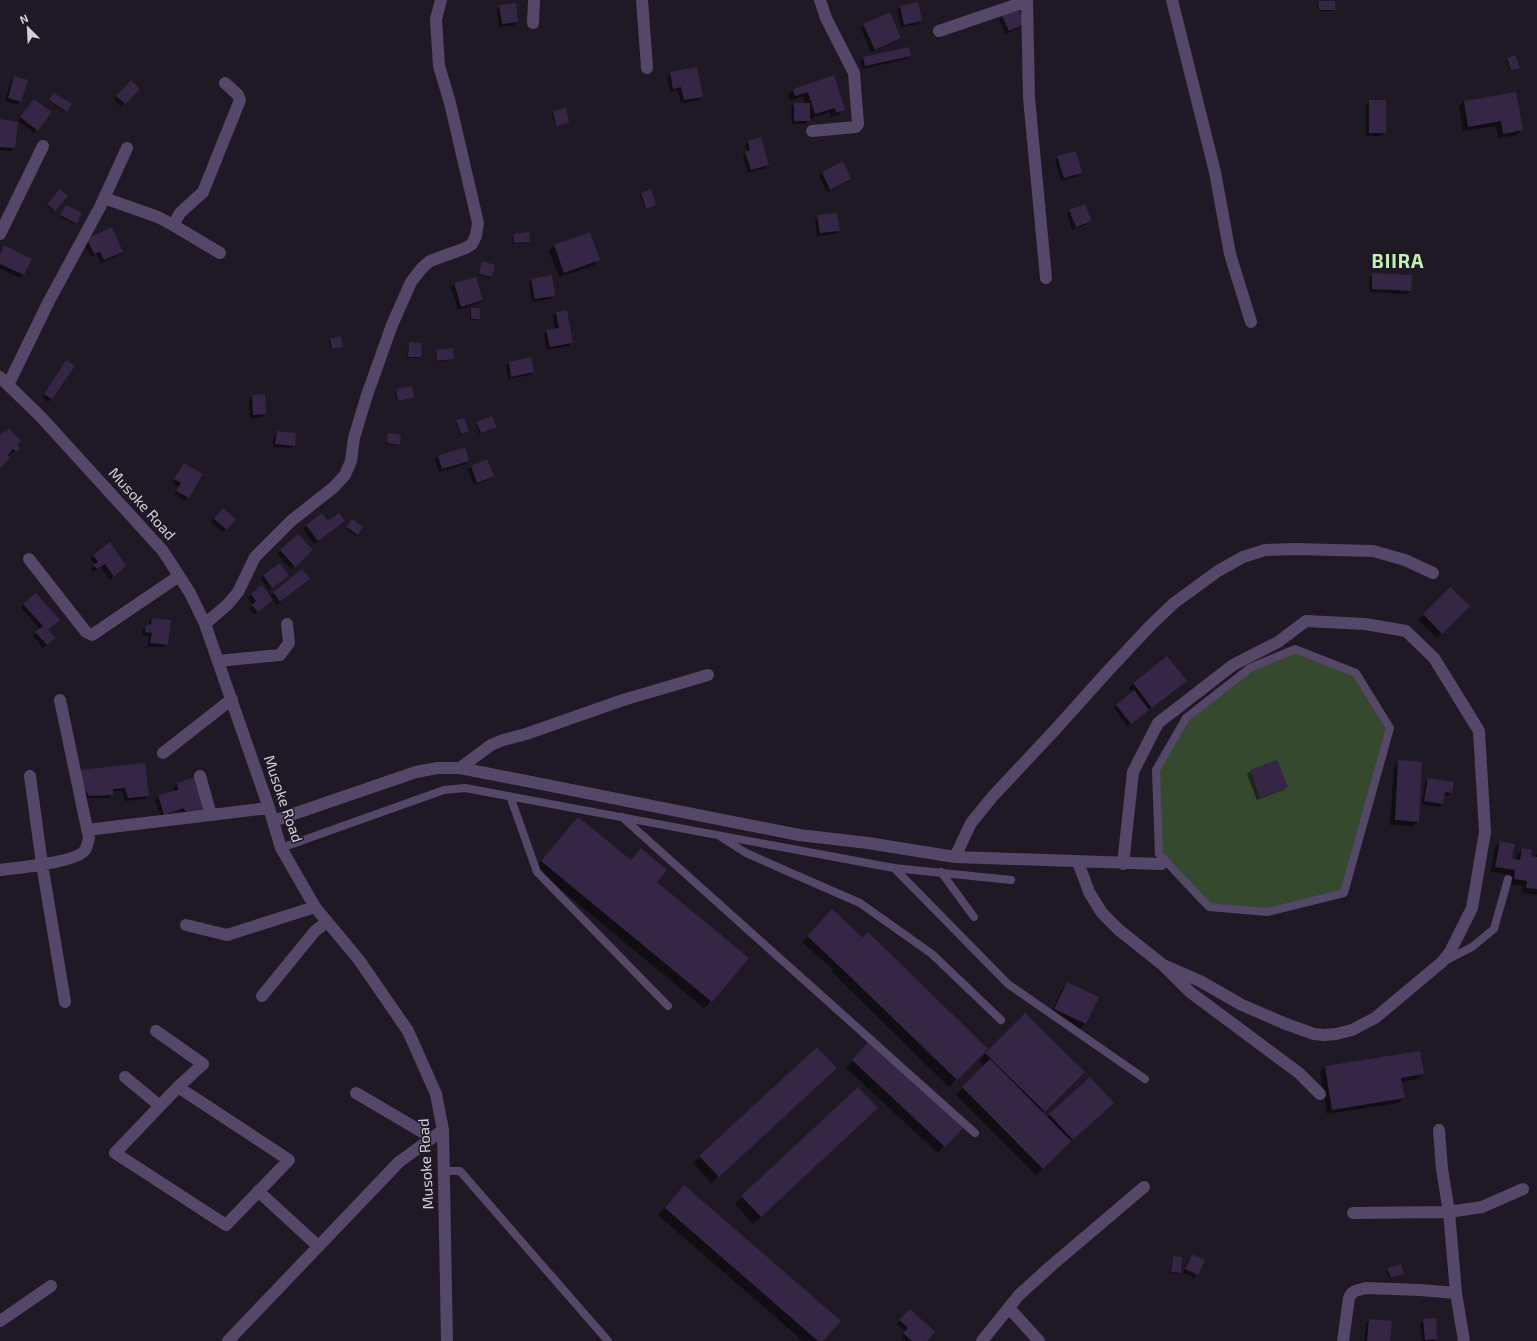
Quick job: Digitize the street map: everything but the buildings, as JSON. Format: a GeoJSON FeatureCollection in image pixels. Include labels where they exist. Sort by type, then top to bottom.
{"type":"FeatureCollection","features":[{"type":"Feature","properties":{"kind":"street"},"geometry":{"type":"LineString","coordinates":[[205,624],[228,604],[238,592],[255,558],[291,521],[334,487],[345,475],[351,461],[354,438],[370,388],[392,325],[411,282],[422,268],[430,262],[466,248],[472,244],[476,236],[478,223],[450,103],[439,66],[436,19],[442,0]]}},
{"type":"Feature","properties":{"kind":"street"},"geometry":{"type":"LineString","coordinates":[[532,23],[534,0]]}},
{"type":"Feature","properties":{"kind":"street"},"geometry":{"type":"LineString","coordinates":[[642,0],[647,68]]}},
{"type":"Feature","properties":{"kind":"street"},"geometry":{"type":"LineString","coordinates":[[812,131],[851,128],[856,127],[858,124],[854,73],[826,18],[820,0]]}},
{"type":"Feature","properties":{"kind":"street"},"geometry":{"type":"LineString","coordinates":[[939,31],[1027,0],[1029,98],[1046,278]]}},
{"type":"Feature","properties":{"kind":"street"},"geometry":{"type":"LineString","coordinates":[[1172,0],[1215,172],[1230,254],[1251,322]]}},
{"type":"Feature","properties":{"kind":"street"},"geometry":{"type":"LineString","coordinates":[[174,225],[180,213],[203,192],[240,100],[238,95],[225,83]]}},
{"type":"Feature","properties":{"kind":"street"},"geometry":{"type":"LineString","coordinates":[[0,234],[43,146]]}},
{"type":"Feature","properties":{"kind":"street"},"geometry":{"type":"LineString","coordinates":[[4,381],[104,198],[127,148]]}},
{"type":"Feature","properties":{"kind":"street"},"geometry":{"type":"LineString","coordinates":[[104,198],[158,217],[220,253]]}},
{"type":"Feature","properties":{"kind":"street","name":"Musoke Road"},"geometry":{"type":"LineString","coordinates":[[4,381],[41,417],[159,546],[190,593],[205,624],[232,699],[281,848],[315,907],[359,960],[408,1031],[436,1094],[444,1130],[447,1341]]}},
{"type":"Feature","properties":{"kind":"street"},"geometry":{"type":"LineString","coordinates":[[955,857],[971,823],[993,796],[1150,626],[1174,603],[1218,571],[1243,557],[1265,550],[1296,549],[1373,551],[1405,560],[1433,573]]}},
{"type":"Feature","properties":{"kind":"street"},"geometry":{"type":"LineString","coordinates":[[29,559],[86,632],[92,635],[179,576]]}},
{"type":"Feature","properties":{"kind":"street"},"geometry":{"type":"LineString","coordinates":[[1123,864],[1133,772],[1158,723],[1233,664],[1278,642],[1306,621],[1364,624],[1406,631],[1434,658],[1479,731],[1485,832],[1472,908],[1450,952],[1442,962],[1375,1018],[1352,1030],[1336,1034],[1314,1034],[1242,1006],[1200,981],[1163,965]]}},
{"type":"Feature","properties":{"kind":"street"},"geometry":{"type":"LineString","coordinates":[[218,661],[280,655],[289,643],[287,624]]}},
{"type":"Feature","properties":{"kind":"street"},"geometry":{"type":"LineString","coordinates":[[460,768],[491,745],[503,740],[526,734],[623,700],[708,675]]}},
{"type":"Feature","properties":{"kind":"street"},"geometry":{"type":"LineString","coordinates":[[163,753],[232,699]]}},
{"type":"Feature","properties":{"kind":"street"},"geometry":{"type":"LineString","coordinates":[[0,870],[69,860],[80,855],[85,850],[88,838],[87,830],[60,700]]}},
{"type":"Feature","properties":{"kind":"street"},"geometry":{"type":"LineString","coordinates":[[273,822],[416,772],[437,768],[460,768],[798,835],[868,843],[955,857],[1123,864],[1160,859]]}},
{"type":"Feature","properties":{"kind":"street"},"geometry":{"type":"LineString","coordinates":[[30,776],[42,864],[65,1002]]}},
{"type":"Feature","properties":{"kind":"street"},"geometry":{"type":"LineString","coordinates":[[200,776],[211,815]]}},
{"type":"Feature","properties":{"kind":"street"},"geometry":{"type":"LineString","coordinates":[[87,830],[269,808]]}},
{"type":"Feature","properties":{"kind":"street"},"geometry":{"type":"LineString","coordinates":[[1078,862],[1089,892],[1102,913],[1119,930],[1163,965],[1190,992],[1299,1073],[1320,1094]]}},
{"type":"Feature","properties":{"kind":"street"},"geometry":{"type":"LineString","coordinates":[[186,925],[228,935],[315,907]]}},
{"type":"Feature","properties":{"kind":"street"},"geometry":{"type":"LineString","coordinates":[[262,996],[315,932],[327,922]]}},
{"type":"Feature","properties":{"kind":"street"},"geometry":{"type":"LineString","coordinates":[[156,1031],[203,1064],[178,1087],[115,1153],[226,1225],[289,1160],[178,1087]]}},
{"type":"Feature","properties":{"kind":"street"},"geometry":{"type":"LineString","coordinates":[[125,1077],[160,1106]]}},
{"type":"Feature","properties":{"kind":"street"},"geometry":{"type":"LineString","coordinates":[[356,1093],[424,1133],[431,1139]]}},
{"type":"Feature","properties":{"kind":"street"},"geometry":{"type":"LineString","coordinates":[[228,1341],[399,1162],[444,1130]]}},
{"type":"Feature","properties":{"kind":"street"},"geometry":{"type":"LineString","coordinates":[[1439,1130],[1442,1169],[1449,1212],[1456,1292],[1464,1341]]}},
{"type":"Feature","properties":{"kind":"street"},"geometry":{"type":"LineString","coordinates":[[982,1341],[1019,1295],[1144,1187]]}},
{"type":"Feature","properties":{"kind":"street"},"geometry":{"type":"LineString","coordinates":[[1353,1213],[1449,1212],[1482,1207],[1523,1189]]}},
{"type":"Feature","properties":{"kind":"street"},"geometry":{"type":"LineString","coordinates":[[258,1192],[318,1246]]}},
{"type":"Feature","properties":{"kind":"street"},"geometry":{"type":"LineString","coordinates":[[0,1321],[51,1286]]}},
{"type":"Feature","properties":{"kind":"street"},"geometry":{"type":"LineString","coordinates":[[1343,1341],[1349,1298],[1355,1291],[1366,1288],[1456,1292]]}},
{"type":"Feature","properties":{"kind":"street"},"geometry":{"type":"LineString","coordinates":[[1009,1308],[1039,1341]]}},
{"type":"Feature","properties":{"kind":"lane"},"geometry":{"type":"LineString","coordinates":[[1295,649],[1356,673],[1390,728],[1344,893],[1266,912],[1209,907],[1160,859],[1156,770],[1186,718],[1250,668],[1295,649]]}},
{"type":"Feature","properties":{"kind":"lane"},"geometry":{"type":"LineString","coordinates":[[281,848],[444,790],[465,788],[894,868],[1011,880]]}},
{"type":"Feature","properties":{"kind":"lane"},"geometry":{"type":"LineString","coordinates":[[510,796],[537,872],[668,1006]]}},
{"type":"Feature","properties":{"kind":"lane"},"geometry":{"type":"LineString","coordinates":[[621,816],[975,1132]]}},
{"type":"Feature","properties":{"kind":"lane"},"geometry":{"type":"LineString","coordinates":[[717,834],[746,854],[860,903],[932,954],[1001,1020]]}},
{"type":"Feature","properties":{"kind":"lane"},"geometry":{"type":"LineString","coordinates":[[894,868],[1008,984],[1145,1079]]}},
{"type":"Feature","properties":{"kind":"lane"},"geometry":{"type":"LineString","coordinates":[[941,872],[974,917]]}},
{"type":"Feature","properties":{"kind":"lane"},"geometry":{"type":"LineString","coordinates":[[1442,962],[1472,947],[1494,929],[1508,879]]}},
{"type":"Feature","properties":{"kind":"lane"},"geometry":{"type":"LineString","coordinates":[[445,1171],[460,1171],[608,1341]]}},
{"type":"Feature","properties":{"kind":"green space"},"geometry":{"type":"Polygon","coordinates":[[[1295,649],[1356,673],[1390,728],[1344,893],[1267,912],[1209,907],[1159,854],[1156,770],[1186,718],[1250,668],[1295,649]]]}},
{"type":"Feature","properties":{"kind":"district","name":"BIIRA"},"geometry":{"type":"Point","coordinates":[1398,261]}}]}
